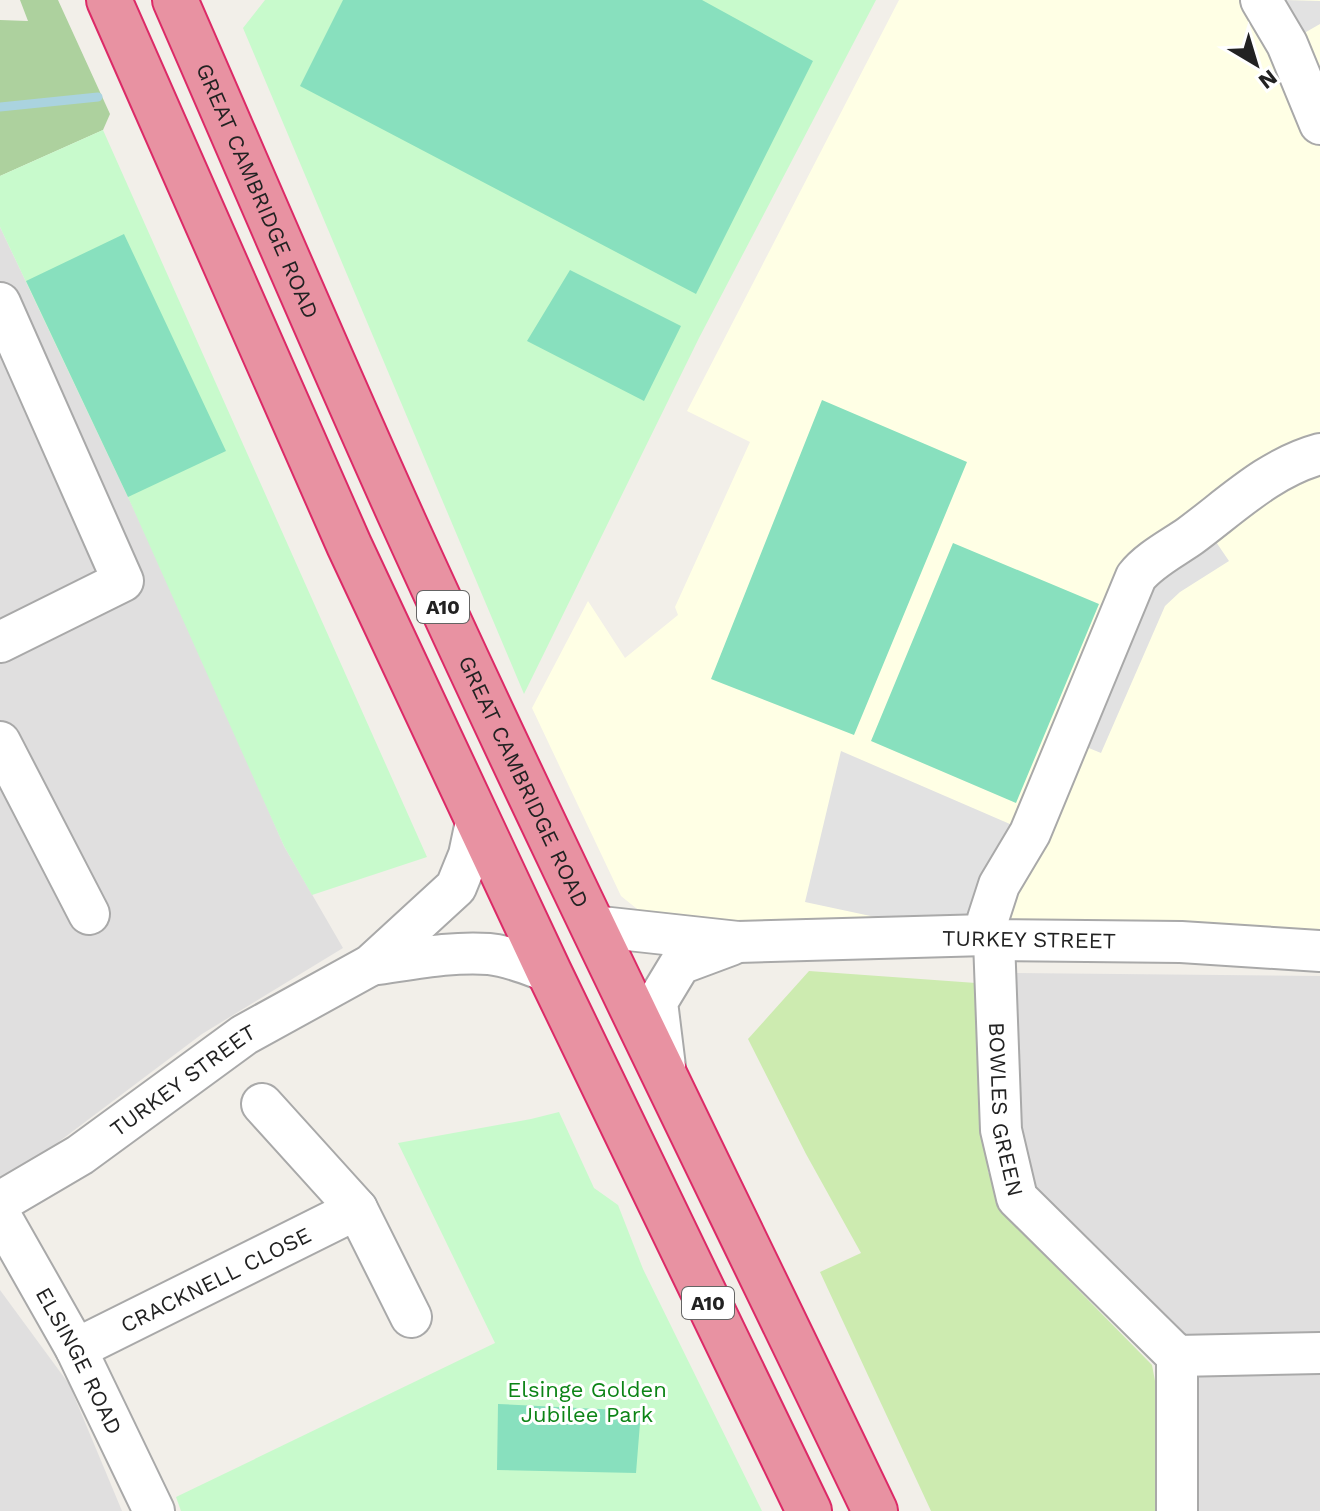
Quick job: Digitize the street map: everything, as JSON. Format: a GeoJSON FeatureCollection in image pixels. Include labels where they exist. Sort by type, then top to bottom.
{"type":"FeatureCollection","features":[{"type":"Feature","properties":{"kind":"highway","name":"A10"},"geometry":{"type":"LineString","coordinates":[[109,0],[349,545],[549,972],[809,1511]]}},
{"type":"Feature","properties":{"kind":"highway","name":"GREAT CAMBRIDGE ROAD"},"geometry":{"type":"LineString","coordinates":[[175,0],[403,520],[592,926],[875,1511]]}},
{"type":"Feature","properties":{"kind":"street"},"geometry":{"type":"LineString","coordinates":[[1261,0],[1287,44],[1320,124]]}},
{"type":"Feature","properties":{"kind":"street"},"geometry":{"type":"LineString","coordinates":[[0,303],[123,581],[0,642]]}},
{"type":"Feature","properties":{"kind":"street","name":"BOWLES GREEN"},"geometry":{"type":"LineString","coordinates":[[1177,1356],[1017,1198],[1001,1130],[988,919],[999,885],[1040,810],[1136,577],[1270,475],[1299,460],[1320,454]]}},
{"type":"Feature","properties":{"kind":"street"},"geometry":{"type":"LineString","coordinates":[[0,742],[89,914]]}},
{"type":"Feature","properties":{"kind":"street","name":"TURKEY STREET"},"geometry":{"type":"LineString","coordinates":[[0,1202],[80,1155],[244,1035],[371,965],[456,887],[469,855],[477,817]]}},
{"type":"Feature","properties":{"kind":"street","name":"TURKEY STREET"},"geometry":{"type":"LineString","coordinates":[[592,926],[738,942],[990,938],[1179,930],[1320,951]]}},
{"type":"Feature","properties":{"kind":"street","name":"TURKEY STREET"},"geometry":{"type":"LineString","coordinates":[[667,1083],[657,1002],[680,964],[738,942]]}},
{"type":"Feature","properties":{"kind":"street","name":"TURKEY STREET"},"geometry":{"type":"LineString","coordinates":[[371,965],[461,954],[489,954],[549,972]]}},
{"type":"Feature","properties":{"kind":"street"},"geometry":{"type":"LineString","coordinates":[[262,1104],[357,1209],[411,1317]]}},
{"type":"Feature","properties":{"kind":"street","name":"CRACKNELL CLOSE"},"geometry":{"type":"LineString","coordinates":[[76,1349],[357,1209]]}},
{"type":"Feature","properties":{"kind":"street","name":"ELSINGE ROAD"},"geometry":{"type":"LineString","coordinates":[[0,1215],[76,1349],[154,1511]]}},
{"type":"Feature","properties":{"kind":"street"},"geometry":{"type":"LineString","coordinates":[[1177,1511],[1177,1356],[1320,1353]]}},
{"type":"Feature","properties":{"kind":"shaded area"},"geometry":{"type":"Polygon","coordinates":[[[899,0],[1320,0],[1320,932],[652,921],[621,896],[532,708],[588,601],[625,658],[678,615],[675,607],[750,442],[687,411],[899,0]]]}},
{"type":"Feature","properties":{"kind":"shaded area"},"geometry":{"type":"Polygon","coordinates":[[[1285,0],[1320,1],[1320,24],[1306,32],[1299,46],[1285,0]]]}},
{"type":"Feature","properties":{"kind":"shaded area"},"geometry":{"type":"Polygon","coordinates":[[[0,227],[176,598],[284,846],[343,948],[202,1034],[0,1186],[0,227]]]}},
{"type":"Feature","properties":{"kind":"shaded area"},"geometry":{"type":"Polygon","coordinates":[[[1214,539],[1229,561],[1180,592],[1165,606],[1101,753],[1079,744],[1148,588],[1214,539]]]}},
{"type":"Feature","properties":{"kind":"shaded area"},"geometry":{"type":"Polygon","coordinates":[[[841,751],[1026,831],[969,920],[894,921],[805,902],[841,751]]]}},
{"type":"Feature","properties":{"kind":"shaded area"},"geometry":{"type":"Polygon","coordinates":[[[1007,973],[1320,976],[1320,1511],[1190,1511],[1200,1356],[1021,1186],[1007,973]]]}},
{"type":"Feature","properties":{"kind":"shaded area"},"geometry":{"type":"Polygon","coordinates":[[[0,1290],[69,1384],[122,1511],[0,1511],[0,1290]]]}},
{"type":"Feature","properties":{"kind":"green space"},"geometry":{"type":"Polygon","coordinates":[[[20,0],[58,0],[110,114],[103,130],[0,176],[0,20],[28,21],[20,0]]]}},
{"type":"Feature","properties":{"kind":"green space"},"geometry":{"type":"Polygon","coordinates":[[[265,0],[876,0],[699,338],[524,694],[243,28],[265,0]]]}},
{"type":"Feature","properties":{"kind":"green space"},"geometry":{"type":"Polygon","coordinates":[[[343,0],[702,0],[813,61],[696,294],[300,86],[343,0]]]}},
{"type":"Feature","properties":{"kind":"green space"},"geometry":{"type":"Polygon","coordinates":[[[103,130],[427,857],[312,895],[284,846],[128,497],[0,227],[0,176],[103,130]]]}},
{"type":"Feature","properties":{"kind":"green space"},"geometry":{"type":"Polygon","coordinates":[[[124,234],[226,451],[128,497],[26,281],[124,234]]]}},
{"type":"Feature","properties":{"kind":"green space"},"geometry":{"type":"Polygon","coordinates":[[[570,270],[681,326],[644,401],[527,341],[570,270]]]}},
{"type":"Feature","properties":{"kind":"green space"},"geometry":{"type":"Polygon","coordinates":[[[822,400],[967,462],[854,735],[711,679],[822,400]]]}},
{"type":"Feature","properties":{"kind":"green space"},"geometry":{"type":"Polygon","coordinates":[[[953,543],[1099,604],[1016,803],[871,741],[953,543]]]}},
{"type":"Feature","properties":{"kind":"green space"},"geometry":{"type":"Polygon","coordinates":[[[809,971],[976,983],[988,1172],[1042,1253],[1152,1365],[1162,1418],[1158,1511],[931,1511],[820,1272],[861,1253],[806,1154],[748,1039],[809,971]]]}},
{"type":"Feature","properties":{"kind":"green space","name":"Elsinge Golden Jubilee Park"},"geometry":{"type":"Polygon","coordinates":[[[559,1112],[594,1188],[618,1205],[643,1269],[762,1511],[181,1511],[176,1497],[495,1343],[398,1143],[559,1112]]]}},
{"type":"Feature","properties":{"kind":"green space"},"geometry":{"type":"Polygon","coordinates":[[[498,1404],[641,1411],[636,1473],[497,1470],[498,1404]]]}},
{"type":"Feature","properties":{"kind":"waterway"},"geometry":{"type":"LineString","coordinates":[[0,107],[98,97]]}}]}
